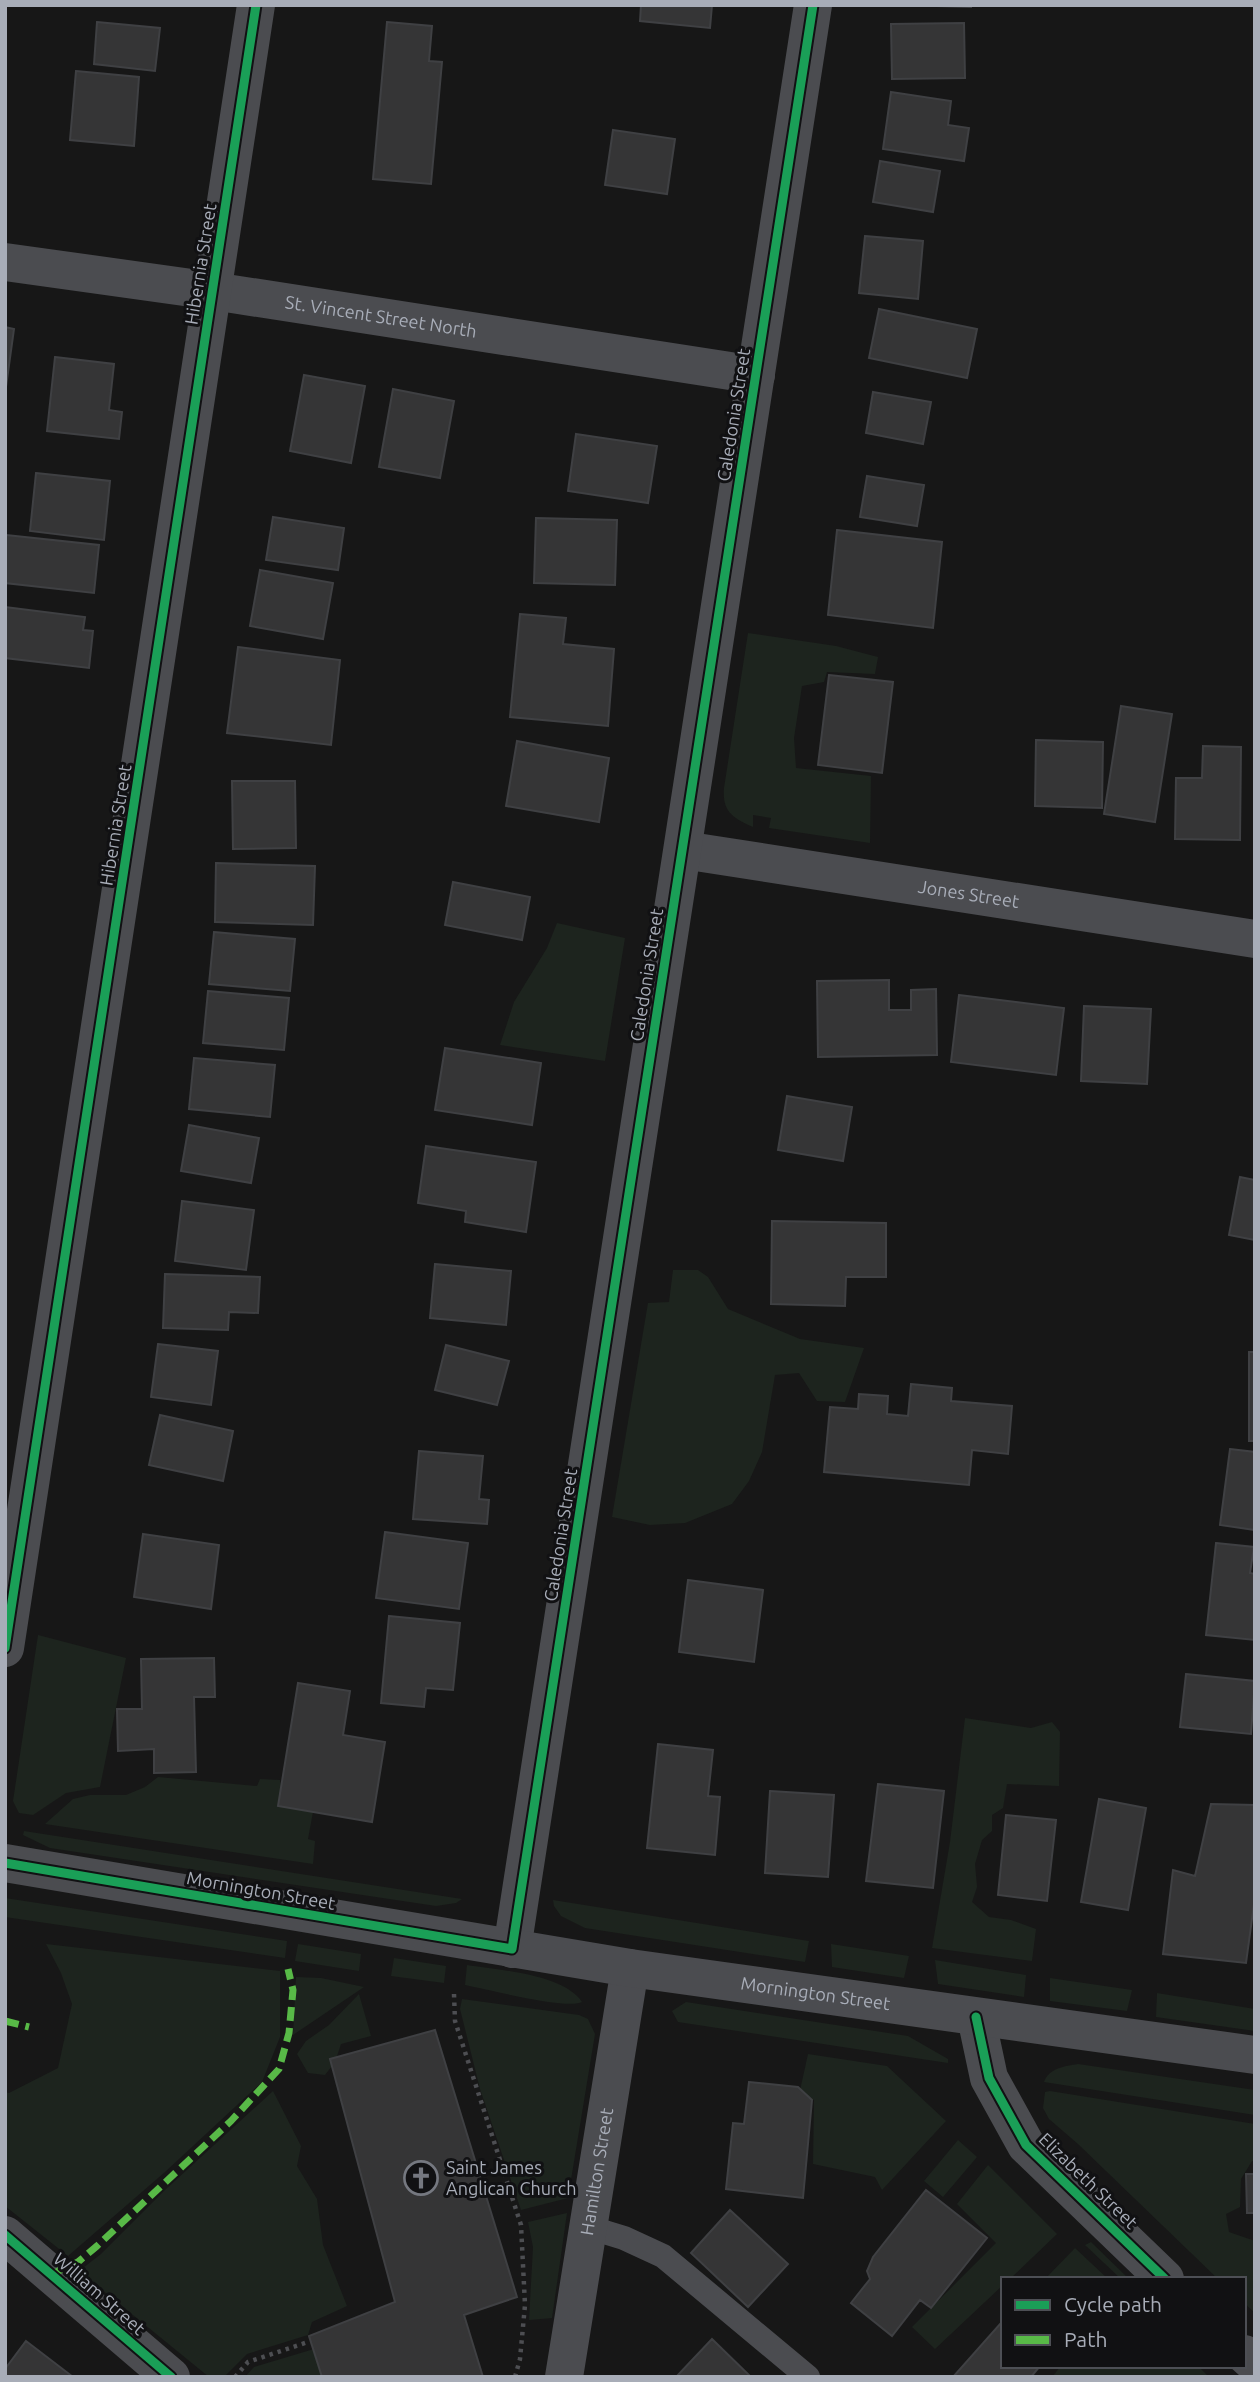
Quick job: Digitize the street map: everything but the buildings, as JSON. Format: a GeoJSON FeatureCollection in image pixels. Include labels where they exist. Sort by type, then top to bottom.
{"type":"FeatureCollection","features":[{"type":"Feature","properties":{"kind":"street","name":"Hibernia Street"},"geometry":{"type":"LineString","coordinates":[[5,1648],[256,5]]}},
{"type":"Feature","properties":{"kind":"street","name":"Caledonia Street"},"geometry":{"type":"LineString","coordinates":[[512,1950],[813,5]]}},
{"type":"Feature","properties":{"kind":"street","name":"St. Vincent Street North"},"geometry":{"type":"LineString","coordinates":[[5,262],[213,291],[756,375]]}},
{"type":"Feature","properties":{"kind":"street","name":"Jones Street"},"geometry":{"type":"LineString","coordinates":[[683,850],[1255,939]]}},
{"type":"Feature","properties":{"kind":"street","name":"Mornington Street"},"geometry":{"type":"LineString","coordinates":[[5,1863],[512,1950],[1255,2055]]}},
{"type":"Feature","properties":{"kind":"street","name":"Hamilton Street"},"geometry":{"type":"LineString","coordinates":[[564,2377],[630,1968]]}},
{"type":"Feature","properties":{"kind":"street","name":"Elizabeth Street"},"geometry":{"type":"LineString","coordinates":[[976,2017],[989,2078],[1026,2145],[1164,2277]]}},
{"type":"Feature","properties":{"kind":"street","name":"William Street"},"geometry":{"type":"LineString","coordinates":[[5,2235],[171,2377]]}},
{"type":"Feature","properties":{"kind":"lane"},"geometry":{"type":"LineString","coordinates":[[588,2227],[624,2238],[663,2256],[808,2377]]}},
{"type":"Feature","properties":{"kind":"path"},"geometry":{"type":"LineString","coordinates":[[454,1994],[455,2021],[521,2225],[525,2305],[520,2359],[515,2377]]}},
{"type":"Feature","properties":{"kind":"path"},"geometry":{"type":"LineString","coordinates":[[235,2377],[248,2362],[308,2342]]}},
{"type":"Feature","properties":{"kind":"shaded area"},"geometry":{"type":"Polygon","coordinates":[[[748,633],[836,646],[878,657],[875,674],[827,672],[824,682],[802,686],[794,738],[796,768],[871,776],[870,843],[769,828],[771,818],[753,815],[753,827],[727,809],[724,788],[748,633]]]}},
{"type":"Feature","properties":{"kind":"shaded area"},"geometry":{"type":"Polygon","coordinates":[[[557,923],[625,938],[605,1061],[500,1045],[514,1002],[547,948],[557,923]]]}},
{"type":"Feature","properties":{"kind":"shaded area"},"geometry":{"type":"Polygon","coordinates":[[[673,1270],[698,1270],[708,1277],[728,1309],[800,1339],[864,1348],[845,1402],[817,1401],[799,1373],[775,1375],[762,1452],[749,1481],[732,1504],[685,1523],[650,1525],[612,1517],[648,1303],[669,1302],[673,1270]]]}},
{"type":"Feature","properties":{"kind":"shaded area"},"geometry":{"type":"Polygon","coordinates":[[[38,1635],[126,1658],[100,1787],[66,1793],[33,1815],[19,1813],[13,1801],[38,1635]]]}},
{"type":"Feature","properties":{"kind":"shaded area"},"geometry":{"type":"Polygon","coordinates":[[[965,1718],[1031,1728],[1052,1722],[1060,1732],[1059,1786],[1007,1784],[1003,1808],[992,1815],[992,1831],[982,1840],[975,1864],[977,1887],[972,1902],[989,1917],[1011,1920],[1036,1929],[1032,1961],[932,1948],[950,1842],[965,1718]]]}},
{"type":"Feature","properties":{"kind":"shaded area"},"geometry":{"type":"Polygon","coordinates":[[[158,1777],[257,1786],[260,1779],[280,1780],[284,1805],[313,1812],[308,1839],[315,1841],[313,1864],[45,1824],[73,1799],[90,1795],[126,1795],[145,1787],[158,1777]]]}},
{"type":"Feature","properties":{"kind":"shaded area"},"geometry":{"type":"Polygon","coordinates":[[[24,1831],[462,1899],[456,1903],[436,1906],[50,1848],[23,1835],[24,1831]]]}},
{"type":"Feature","properties":{"kind":"shaded area"},"geometry":{"type":"Polygon","coordinates":[[[5,1898],[287,1941],[285,1958],[5,1917],[5,1898]]]}},
{"type":"Feature","properties":{"kind":"shaded area"},"geometry":{"type":"Polygon","coordinates":[[[553,1900],[809,1941],[805,1962],[585,1928],[561,1916],[553,1900]]]}},
{"type":"Feature","properties":{"kind":"shaded area"},"geometry":{"type":"Polygon","coordinates":[[[46,1944],[280,1971],[280,2037],[262,2082],[165,2172],[68,2256],[5,2206],[5,2092],[9,2093],[58,2068],[72,2004],[61,1973],[46,1944]]]}},
{"type":"Feature","properties":{"kind":"shaded area"},"geometry":{"type":"Polygon","coordinates":[[[298,1944],[361,1954],[359,1971],[295,1961],[298,1944]]]}},
{"type":"Feature","properties":{"kind":"shaded area"},"geometry":{"type":"Polygon","coordinates":[[[831,1944],[909,1956],[904,1978],[832,1967],[831,1944]]]}},
{"type":"Feature","properties":{"kind":"shaded area"},"geometry":{"type":"Polygon","coordinates":[[[394,1958],[446,1966],[444,1983],[391,1976],[394,1958]]]}},
{"type":"Feature","properties":{"kind":"shaded area"},"geometry":{"type":"Polygon","coordinates":[[[935,1960],[1026,1975],[1024,1997],[938,1984],[935,1960]]]}},
{"type":"Feature","properties":{"kind":"shaded area"},"geometry":{"type":"Polygon","coordinates":[[[467,1965],[546,1979],[561,1985],[582,2002],[574,2004],[544,2001],[465,1985],[467,1965]]]}},
{"type":"Feature","properties":{"kind":"shaded area"},"geometry":{"type":"Polygon","coordinates":[[[296,1977],[321,1978],[364,1987],[293,2035],[296,1977]]]}},
{"type":"Feature","properties":{"kind":"shaded area"},"geometry":{"type":"Polygon","coordinates":[[[1050,1978],[1132,1990],[1127,2011],[1050,2001],[1050,1978]]]}},
{"type":"Feature","properties":{"kind":"shaded area"},"geometry":{"type":"Polygon","coordinates":[[[1157,1993],[1255,2009],[1255,2031],[1156,2017],[1157,1993]]]}},
{"type":"Feature","properties":{"kind":"shaded area"},"geometry":{"type":"Polygon","coordinates":[[[359,1994],[371,2036],[341,2044],[335,2062],[325,2075],[308,2073],[297,2054],[306,2041],[329,2025],[359,1994]]]}},
{"type":"Feature","properties":{"kind":"shaded area"},"geometry":{"type":"Polygon","coordinates":[[[462,1999],[579,2015],[588,2019],[595,2034],[568,2198],[521,2210],[480,2089],[460,2009],[462,1999]]]}},
{"type":"Feature","properties":{"kind":"shaded area"},"geometry":{"type":"Polygon","coordinates":[[[686,2002],[908,2036],[948,2059],[948,2063],[678,2022],[672,2011],[686,2002]]]}},
{"type":"Feature","properties":{"kind":"shaded area"},"geometry":{"type":"Polygon","coordinates":[[[808,2054],[887,2066],[946,2121],[882,2190],[875,2177],[813,2164],[814,2100],[799,2095],[808,2054]]]}},
{"type":"Feature","properties":{"kind":"shaded area"},"geometry":{"type":"Polygon","coordinates":[[[1078,2064],[1255,2090],[1255,2115],[1044,2082],[1054,2071],[1078,2064]]]}},
{"type":"Feature","properties":{"kind":"shaded area"},"geometry":{"type":"Polygon","coordinates":[[[273,2091],[301,2146],[297,2166],[317,2199],[323,2245],[347,2306],[312,2322],[308,2335],[247,2354],[224,2377],[209,2377],[79,2271],[101,2254],[165,2190],[273,2091]]]}},
{"type":"Feature","properties":{"kind":"shaded area"},"geometry":{"type":"Polygon","coordinates":[[[1045,2092],[1255,2124],[1255,2161],[1252,2161],[1241,2179],[1240,2207],[1226,2214],[1229,2232],[1255,2241],[1255,2313],[1246,2305],[1246,2277],[1216,2277],[1049,2119],[1043,2108],[1045,2092]]]}},
{"type":"Feature","properties":{"kind":"shaded area"},"geometry":{"type":"Polygon","coordinates":[[[958,2140],[977,2157],[943,2197],[924,2181],[958,2140]]]}},
{"type":"Feature","properties":{"kind":"shaded area"},"geometry":{"type":"Polygon","coordinates":[[[988,2165],[1057,2234],[1012,2277],[1001,2277],[1001,2287],[935,2349],[912,2327],[996,2243],[957,2204],[988,2165]]]}},
{"type":"Feature","properties":{"kind":"shaded area"},"geometry":{"type":"Polygon","coordinates":[[[567,2213],[552,2318],[529,2320],[533,2247],[528,2222],[567,2213]]]}},
{"type":"Feature","properties":{"kind":"shaded area"},"geometry":{"type":"Polygon","coordinates":[[[1091,2242],[1127,2277],[1119,2277],[1085,2245],[1091,2242]]]}},
{"type":"Feature","properties":{"kind":"shaded area"},"geometry":{"type":"Polygon","coordinates":[[[1075,2248],[1106,2277],[1047,2277],[1075,2248]]]}},
{"type":"Feature","properties":{"kind":"shaded area"},"geometry":{"type":"Polygon","coordinates":[[[324,2346],[333,2377],[245,2377],[254,2367],[324,2346]]]}},
{"type":"Feature","properties":{"kind":"shaded area"},"geometry":{"type":"Polygon","coordinates":[[[1059,2368],[1200,2368],[1209,2377],[1052,2377],[1059,2368]]]}},
{"type":"Feature","properties":{"kind":"marked path"},"geometry":{"type":"LineString","coordinates":[[52,2274],[78,2262],[97,2246],[231,2121],[279,2069],[289,2033],[293,1990],[288,1969]]}},
{"type":"Feature","properties":{"kind":"marked path"},"geometry":{"type":"LineString","coordinates":[[5,2021],[29,2027]]}},
{"type":"Feature","properties":{"kind":"cycle path"},"geometry":{"type":"LineString","coordinates":[[5,1648],[256,5]]}},
{"type":"Feature","properties":{"kind":"cycle path"},"geometry":{"type":"LineString","coordinates":[[5,1863],[512,1949],[813,5]]}},
{"type":"Feature","properties":{"kind":"cycle path"},"geometry":{"type":"LineString","coordinates":[[976,2017],[989,2078],[1026,2145],[1163,2277]]}},
{"type":"Feature","properties":{"kind":"cycle path"},"geometry":{"type":"LineString","coordinates":[[5,2235],[171,2377]]}},
{"type":"Feature","properties":{"kind":"place","name":"Saint James Anglican Church"},"geometry":{"type":"Point","coordinates":[421,2178]}}]}
